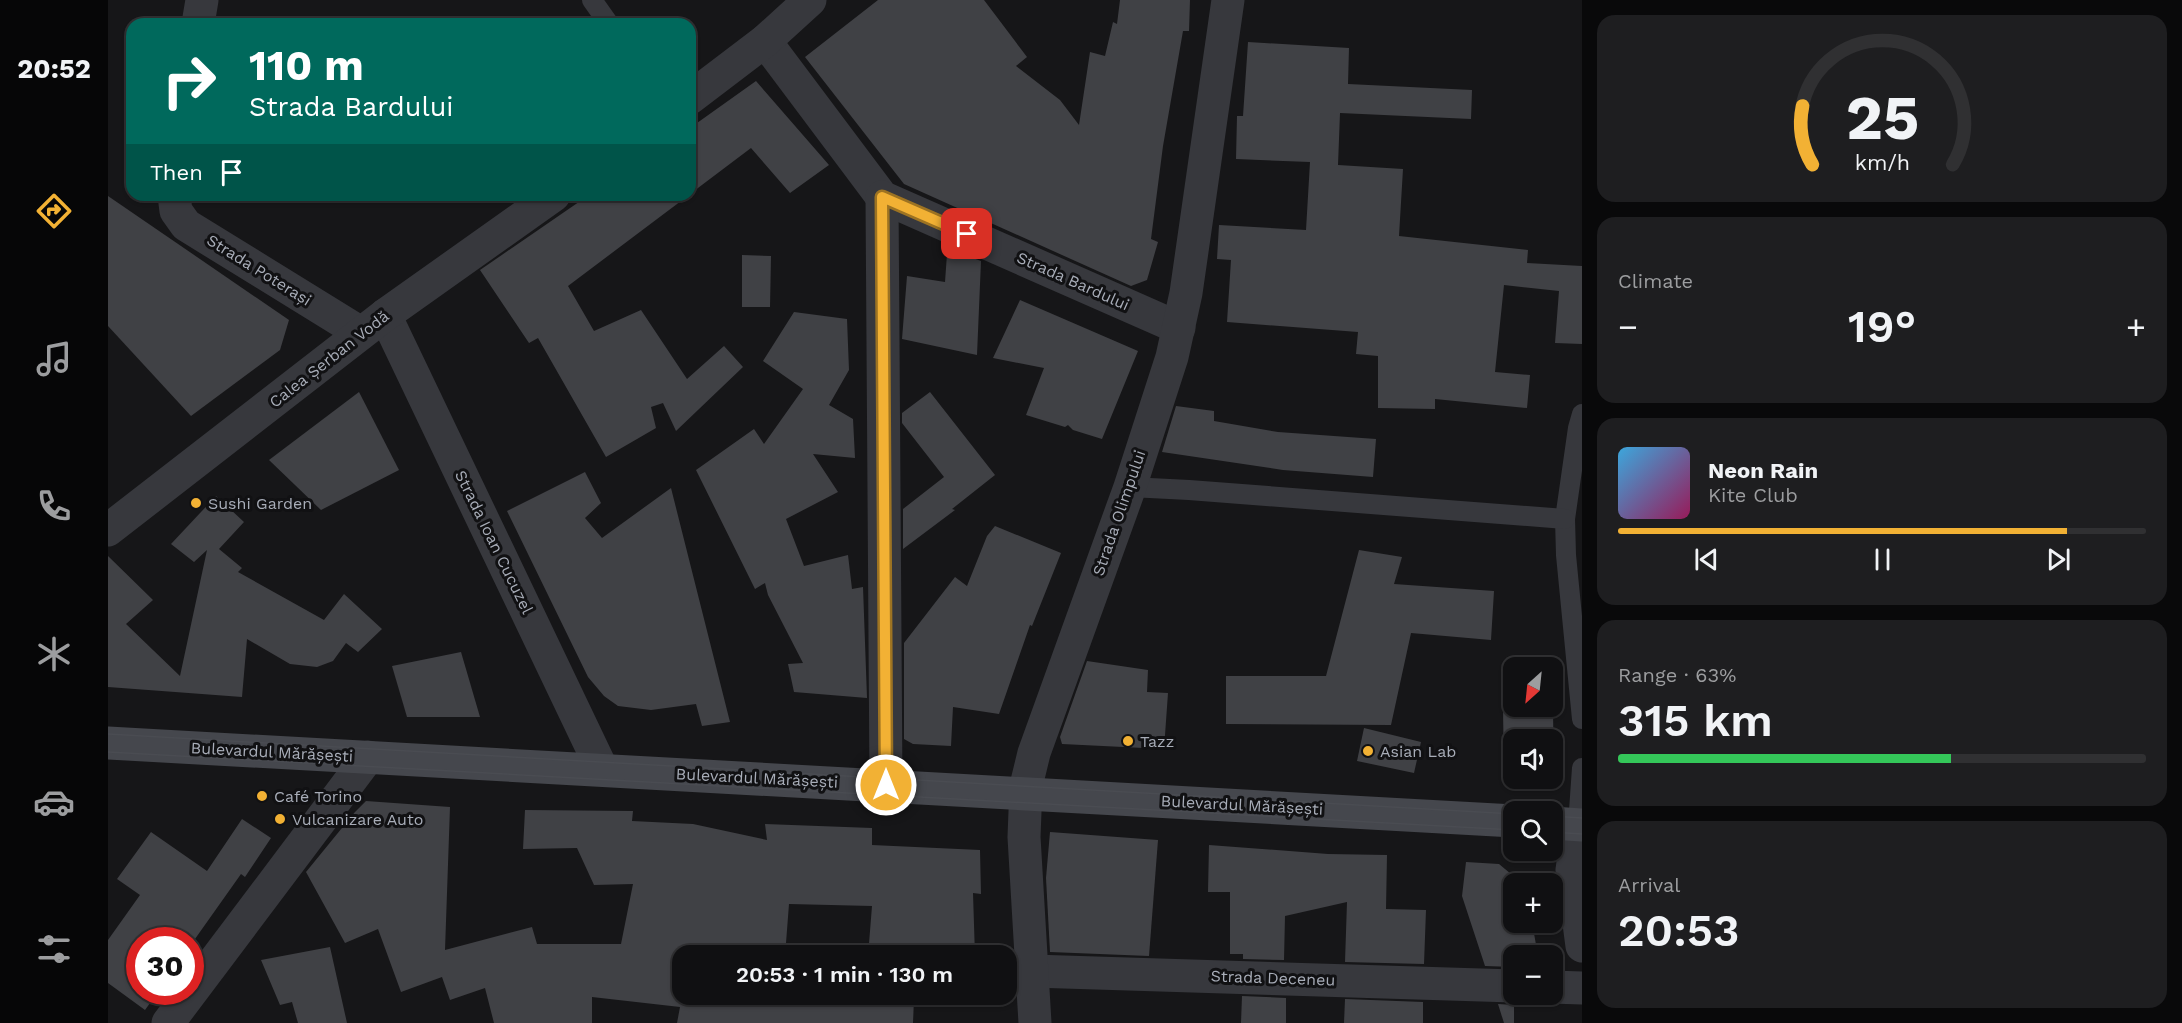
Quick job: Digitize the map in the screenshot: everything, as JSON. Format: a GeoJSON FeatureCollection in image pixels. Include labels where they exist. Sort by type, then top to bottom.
{"type":"FeatureCollection","features":[{"type":"Feature","properties":{"kind":"main road","name":"Bulevardul Mărășești"},"geometry":{"type":"LineString","coordinates":[[108,743],[1025,792],[1503,820]]}},
{"type":"Feature","properties":{"kind":"street"},"geometry":{"type":"LineString","coordinates":[[199,18],[202,0]]}},
{"type":"Feature","properties":{"kind":"street"},"geometry":{"type":"LineString","coordinates":[[696,93],[765,41],[810,0]]}},
{"type":"Feature","properties":{"kind":"street","name":"Strada Olimpului"},"geometry":{"type":"LineString","coordinates":[[1035,1023],[1024,837],[1025,792],[1034,753],[1130,487],[1172,357],[1186,293],[1228,0]]}},
{"type":"Feature","properties":{"kind":"street","name":"Strada Bardului"},"geometry":{"type":"LineString","coordinates":[[765,41],[882,197],[1179,328]]}},
{"type":"Feature","properties":{"kind":"street"},"geometry":{"type":"LineString","coordinates":[[882,197],[886,785]]}},
{"type":"Feature","properties":{"kind":"street","name":"Strada Poterași"},"geometry":{"type":"LineString","coordinates":[[175,201],[176,211],[186,225],[373,324]]}},
{"type":"Feature","properties":{"kind":"street","name":"Calea Șerban Vodă"},"geometry":{"type":"LineString","coordinates":[[108,530],[373,324],[546,201]]}},
{"type":"Feature","properties":{"kind":"street","name":"Strada Ioan Cucuzel"},"geometry":{"type":"LineString","coordinates":[[373,324],[602,769]]}},
{"type":"Feature","properties":{"kind":"street"},"geometry":{"type":"LineString","coordinates":[[168,1023],[368,757]]}},
{"type":"Feature","properties":{"kind":"street"},"geometry":{"type":"LineString","coordinates":[[1571,824],[1572,870],[1582,946]]}},
{"type":"Feature","properties":{"kind":"street","name":"Strada Deceneu"},"geometry":{"type":"LineString","coordinates":[[1032,971],[1503,986]]}},
{"type":"Feature","properties":{"kind":"street"},"geometry":{"type":"LineString","coordinates":[[1563,987],[1582,988]]}},
{"type":"Feature","properties":{"kind":"lane"},"geometry":{"type":"LineString","coordinates":[[592,0],[605,18]]}},
{"type":"Feature","properties":{"kind":"lane"},"geometry":{"type":"LineString","coordinates":[[1582,414],[1565,519],[1566,555],[1582,719]]}},
{"type":"Feature","properties":{"kind":"lane"},"geometry":{"type":"LineString","coordinates":[[1130,487],[1565,519]]}},
{"type":"Feature","properties":{"kind":"lane"},"geometry":{"type":"LineString","coordinates":[[1571,824],[1582,768]]}},
{"type":"Feature","properties":{"kind":"building"},"geometry":{"type":"Polygon","coordinates":[[[878,0],[984,0],[1027,57],[1016,66],[1060,100],[1079,125],[1090,52],[1105,56],[1113,22],[1117,24],[1120,0],[1190,0],[1189,31],[1183,31],[1163,146],[1151,239],[1158,242],[1147,280],[1131,286],[904,184],[805,57],[878,0]]]}},
{"type":"Feature","properties":{"kind":"building"},"geometry":{"type":"Polygon","coordinates":[[[1248,42],[1349,48],[1348,84],[1472,90],[1471,119],[1340,113],[1338,165],[1403,169],[1399,236],[1528,250],[1527,263],[1582,266],[1582,344],[1555,343],[1559,291],[1504,285],[1495,372],[1530,375],[1527,408],[1435,399],[1435,409],[1378,408],[1378,356],[1356,354],[1358,332],[1227,322],[1231,260],[1217,259],[1219,225],[1306,230],[1310,162],[1236,159],[1237,116],[1243,116],[1248,42]]]}},
{"type":"Feature","properties":{"kind":"building"},"geometry":{"type":"Polygon","coordinates":[[[756,81],[829,165],[790,193],[751,148],[696,189],[696,124],[756,81]]]}},
{"type":"Feature","properties":{"kind":"building"},"geometry":{"type":"Polygon","coordinates":[[[108,196],[289,320],[280,350],[191,416],[108,326],[108,196]]]}},
{"type":"Feature","properties":{"kind":"building"},"geometry":{"type":"Polygon","coordinates":[[[580,201],[681,201],[568,286],[594,331],[641,310],[687,379],[724,346],[743,367],[676,431],[663,403],[651,407],[656,428],[606,457],[538,338],[529,343],[480,270],[580,201]]]}},
{"type":"Feature","properties":{"kind":"building"},"geometry":{"type":"Polygon","coordinates":[[[947,254],[981,261],[977,355],[902,339],[907,276],[945,282],[947,254]]]}},
{"type":"Feature","properties":{"kind":"building"},"geometry":{"type":"Polygon","coordinates":[[[742,255],[771,256],[770,307],[742,307],[742,255]]]}},
{"type":"Feature","properties":{"kind":"building"},"geometry":{"type":"Polygon","coordinates":[[[1020,300],[1138,351],[1102,439],[1073,430],[1068,425],[1065,427],[1026,415],[1044,368],[993,358],[1020,300]]]}},
{"type":"Feature","properties":{"kind":"building"},"geometry":{"type":"Polygon","coordinates":[[[794,312],[847,319],[849,370],[829,405],[853,419],[855,458],[813,454],[838,492],[786,519],[804,566],[848,555],[852,589],[863,587],[867,698],[794,692],[788,664],[803,663],[768,595],[765,583],[755,589],[696,470],[754,429],[764,444],[803,389],[763,361],[794,312]]]}},
{"type":"Feature","properties":{"kind":"building"},"geometry":{"type":"Polygon","coordinates":[[[359,392],[399,470],[321,510],[269,460],[359,392]]]}},
{"type":"Feature","properties":{"kind":"building"},"geometry":{"type":"Polygon","coordinates":[[[930,392],[995,475],[952,509],[955,510],[903,549],[903,509],[944,477],[902,423],[902,413],[930,392]]]}},
{"type":"Feature","properties":{"kind":"building"},"geometry":{"type":"Polygon","coordinates":[[[1176,406],[1214,411],[1214,421],[1278,432],[1376,439],[1373,477],[1283,470],[1162,452],[1176,406]]]}},
{"type":"Feature","properties":{"kind":"building"},"geometry":{"type":"Polygon","coordinates":[[[585,472],[601,503],[585,518],[602,538],[671,488],[730,722],[702,726],[696,704],[651,710],[618,706],[604,696],[588,677],[507,511],[585,472]]]}},
{"type":"Feature","properties":{"kind":"building"},"geometry":{"type":"Polygon","coordinates":[[[216,496],[244,522],[219,549],[242,568],[238,572],[324,620],[344,594],[382,629],[358,652],[346,643],[333,661],[317,667],[290,664],[247,639],[242,697],[108,687],[108,556],[153,600],[126,624],[180,676],[207,550],[194,562],[171,544],[216,496]]]}},
{"type":"Feature","properties":{"kind":"building"},"geometry":{"type":"Polygon","coordinates":[[[995,526],[1061,553],[1032,626],[1030,625],[999,714],[953,707],[951,746],[913,744],[904,739],[904,643],[955,577],[967,586],[987,536],[995,526]]]}},
{"type":"Feature","properties":{"kind":"building"},"geometry":{"type":"Polygon","coordinates":[[[1359,550],[1402,557],[1394,584],[1494,591],[1491,640],[1411,633],[1391,725],[1226,724],[1226,676],[1326,676],[1359,550]]]}},
{"type":"Feature","properties":{"kind":"building"},"geometry":{"type":"Polygon","coordinates":[[[461,652],[480,717],[407,717],[392,666],[461,652]]]}},
{"type":"Feature","properties":{"kind":"building"},"geometry":{"type":"Polygon","coordinates":[[[1087,661],[1148,670],[1147,692],[1168,693],[1164,749],[1062,744],[1060,737],[1087,661]]]}},
{"type":"Feature","properties":{"kind":"building"},"geometry":{"type":"Polygon","coordinates":[[[1503,717],[1553,717],[1553,729],[1503,729],[1503,717]]]}},
{"type":"Feature","properties":{"kind":"building"},"geometry":{"type":"Polygon","coordinates":[[[1364,728],[1421,742],[1414,773],[1357,761],[1364,728]]]}},
{"type":"Feature","properties":{"kind":"building"},"geometry":{"type":"Polygon","coordinates":[[[366,801],[450,807],[445,950],[532,927],[537,944],[621,944],[633,884],[594,885],[577,848],[523,849],[525,810],[633,811],[632,821],[693,824],[767,840],[765,824],[872,828],[872,845],[980,850],[981,894],[973,893],[975,945],[869,945],[872,906],[789,904],[786,945],[672,945],[672,1005],[914,1005],[913,1023],[677,1023],[680,1007],[592,997],[592,1023],[494,1023],[485,988],[450,1000],[442,977],[401,992],[378,929],[345,943],[306,872],[366,801]]]}},
{"type":"Feature","properties":{"kind":"building"},"geometry":{"type":"Polygon","coordinates":[[[242,819],[271,838],[245,877],[241,874],[203,927],[126,927],[126,996],[108,983],[108,940],[140,895],[117,879],[151,832],[207,871],[242,819]]]}},
{"type":"Feature","properties":{"kind":"building"},"geometry":{"type":"Polygon","coordinates":[[[1050,832],[1158,840],[1149,956],[1050,952],[1046,878],[1050,832]]]}},
{"type":"Feature","properties":{"kind":"building"},"geometry":{"type":"Polygon","coordinates":[[[1209,845],[1328,854],[1387,855],[1386,909],[1426,910],[1424,964],[1345,962],[1347,902],[1285,916],[1284,960],[1243,959],[1243,954],[1230,954],[1230,892],[1208,892],[1209,845]]]}},
{"type":"Feature","properties":{"kind":"building"},"geometry":{"type":"Polygon","coordinates":[[[1466,862],[1499,864],[1510,873],[1503,873],[1503,933],[1534,933],[1536,945],[1503,945],[1503,967],[1485,966],[1462,896],[1466,862]]]}},
{"type":"Feature","properties":{"kind":"building"},"geometry":{"type":"Polygon","coordinates":[[[330,947],[347,1023],[298,1023],[292,1002],[280,1005],[261,960],[330,947]]]}},
{"type":"Feature","properties":{"kind":"building"},"geometry":{"type":"Polygon","coordinates":[[[1242,996],[1286,998],[1286,1023],[1241,1023],[1242,996]]]}},
{"type":"Feature","properties":{"kind":"building"},"geometry":{"type":"Polygon","coordinates":[[[1345,999],[1423,1002],[1423,1023],[1344,1023],[1345,999]]]}},
{"type":"Feature","properties":{"kind":"building"},"geometry":{"type":"Polygon","coordinates":[[[1498,1004],[1514,1005],[1514,1023],[1504,1023],[1498,1004]]]}},
{"type":"Feature","properties":{"kind":"building"},"geometry":{"type":"Polygon","coordinates":[[[138,1005],[149,1005],[145,1010],[138,1005]]]}},
{"type":"Feature","properties":{"kind":"tram line"},"geometry":{"type":"LineString","coordinates":[[108,734],[1503,813]]}},
{"type":"Feature","properties":{"kind":"tram line"},"geometry":{"type":"LineString","coordinates":[[108,752],[1503,829]]}},
{"type":"Feature","properties":{"kind":"tram line"},"geometry":{"type":"LineString","coordinates":[[1563,817],[1582,818]]}},
{"type":"Feature","properties":{"kind":"tram line"},"geometry":{"type":"LineString","coordinates":[[1563,833],[1582,834]]}},
{"type":"Feature","properties":{"kind":"place","name":"Sushi Garden"},"geometry":{"type":"Point","coordinates":[196,503]}},
{"type":"Feature","properties":{"kind":"place","name":"Tazz"},"geometry":{"type":"Point","coordinates":[1128,741]}},
{"type":"Feature","properties":{"kind":"place","name":"Asian Lab"},"geometry":{"type":"Point","coordinates":[1368,751]}},
{"type":"Feature","properties":{"kind":"place","name":"Café Torino"},"geometry":{"type":"Point","coordinates":[262,796]}},
{"type":"Feature","properties":{"kind":"place","name":"Vulcanizare Auto"},"geometry":{"type":"Point","coordinates":[280,819]}},
{"type":"Feature","properties":{"kind":"route"},"geometry":{"type":"LineString","coordinates":[[886,785],[882,197],[967,234]]}}]}
